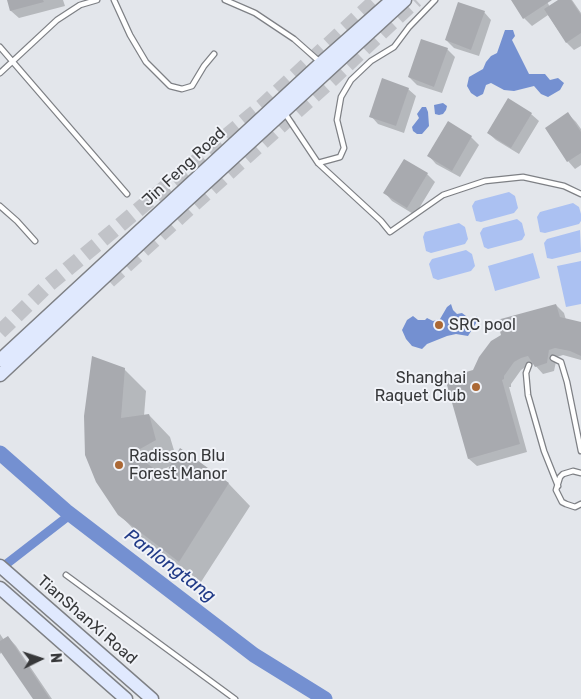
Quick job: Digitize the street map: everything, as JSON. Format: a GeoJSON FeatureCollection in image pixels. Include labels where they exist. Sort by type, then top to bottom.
{"type":"FeatureCollection","features":[{"type":"Feature","properties":{"kind":"main road","name":"Jin Feng Road"},"geometry":{"type":"LineString","coordinates":[[0,360],[280,107],[321,63],[392,0]]}},
{"type":"Feature","properties":{"kind":"main road"},"geometry":{"type":"LineString","coordinates":[[0,375],[144,240],[280,107],[405,0]]}},
{"type":"Feature","properties":{"kind":"main road","name":"TianShanXi Road"},"geometry":{"type":"LineString","coordinates":[[0,566],[152,699]]}},
{"type":"Feature","properties":{"kind":"main road","name":"TianShanXi Road"},"geometry":{"type":"LineString","coordinates":[[0,588],[126,699]]}},
{"type":"Feature","properties":{"kind":"lane"},"geometry":{"type":"LineString","coordinates":[[77,0],[80,5]]}},
{"type":"Feature","properties":{"kind":"lane"},"geometry":{"type":"LineString","coordinates":[[0,73],[57,20],[80,5],[97,0]]}},
{"type":"Feature","properties":{"kind":"lane"},"geometry":{"type":"LineString","coordinates":[[114,0],[130,35],[146,62],[170,86],[182,89],[192,86],[214,54]]}},
{"type":"Feature","properties":{"kind":"lane"},"geometry":{"type":"LineString","coordinates":[[225,0],[234,2],[255,13],[294,39],[321,63]]}},
{"type":"Feature","properties":{"kind":"lane"},"geometry":{"type":"LineString","coordinates":[[318,163],[340,157],[344,148],[338,120],[341,97],[351,80],[371,61],[394,47],[435,0]]}},
{"type":"Feature","properties":{"kind":"lane"},"geometry":{"type":"LineString","coordinates":[[0,47],[127,194]]}},
{"type":"Feature","properties":{"kind":"lane"},"geometry":{"type":"LineString","coordinates":[[280,107],[318,163],[381,221],[390,232],[442,195],[485,181],[523,177],[564,186],[581,194]]}},
{"type":"Feature","properties":{"kind":"lane"},"geometry":{"type":"LineString","coordinates":[[0,206],[18,221],[35,241]]}},
{"type":"Feature","properties":{"kind":"lane"},"geometry":{"type":"LineString","coordinates":[[553,358],[561,362],[581,451]]}},
{"type":"Feature","properties":{"kind":"lane"},"geometry":{"type":"LineString","coordinates":[[529,365],[526,373],[528,395],[544,451],[558,486]]}},
{"type":"Feature","properties":{"kind":"lane"},"geometry":{"type":"LineString","coordinates":[[581,473],[573,471],[563,474],[560,477],[556,490],[562,502],[575,507],[581,504]]}},
{"type":"Feature","properties":{"kind":"lane"},"geometry":{"type":"LineString","coordinates":[[66,575],[235,699]]}},
{"type":"Feature","properties":{"kind":"shaded area"},"geometry":{"type":"Polygon","coordinates":[[[505,30],[513,30],[515,36],[512,40],[529,74],[545,74],[550,80],[558,78],[564,83],[560,90],[548,97],[541,94],[534,86],[514,91],[504,90],[491,83],[486,85],[483,94],[477,97],[471,93],[467,86],[469,77],[483,69],[491,56],[497,53],[505,30]]]}},
{"type":"Feature","properties":{"kind":"shaded area"},"geometry":{"type":"Polygon","coordinates":[[[443,103],[447,106],[446,110],[443,114],[435,114],[434,105],[443,103]]]}},
{"type":"Feature","properties":{"kind":"shaded area"},"geometry":{"type":"Polygon","coordinates":[[[422,107],[426,107],[428,112],[429,126],[422,134],[417,134],[413,131],[412,127],[419,118],[417,114],[422,107]]]}},
{"type":"Feature","properties":{"kind":"shaded area"},"geometry":{"type":"Polygon","coordinates":[[[509,192],[515,196],[518,208],[514,213],[481,222],[476,221],[472,206],[475,201],[509,192]]]}},
{"type":"Feature","properties":{"kind":"shaded area"},"geometry":{"type":"Polygon","coordinates":[[[573,203],[579,207],[581,214],[579,224],[545,233],[540,232],[537,217],[540,212],[573,203]]]}},
{"type":"Feature","properties":{"kind":"shaded area"},"geometry":{"type":"Polygon","coordinates":[[[517,219],[522,223],[525,235],[522,240],[488,249],[484,247],[480,233],[483,228],[517,219]]]}},
{"type":"Feature","properties":{"kind":"shaded area"},"geometry":{"type":"Polygon","coordinates":[[[459,223],[465,227],[468,239],[465,244],[431,253],[426,251],[423,237],[425,232],[459,223]]]}},
{"type":"Feature","properties":{"kind":"shaded area"},"geometry":{"type":"Polygon","coordinates":[[[580,230],[581,252],[552,259],[547,258],[544,243],[547,239],[580,230]]]}},
{"type":"Feature","properties":{"kind":"shaded area"},"geometry":{"type":"Polygon","coordinates":[[[466,250],[472,254],[475,266],[471,271],[438,280],[433,278],[429,264],[432,259],[466,250]]]}},
{"type":"Feature","properties":{"kind":"shaded area"},"geometry":{"type":"Polygon","coordinates":[[[533,253],[540,278],[495,291],[488,266],[533,253]]]}},
{"type":"Feature","properties":{"kind":"shaded area"},"geometry":{"type":"Polygon","coordinates":[[[581,261],[581,304],[566,307],[557,266],[581,261]]]}},
{"type":"Feature","properties":{"kind":"shaded area","name":"SRC pool"},"geometry":{"type":"Polygon","coordinates":[[[451,304],[457,314],[462,313],[470,319],[477,316],[478,320],[468,336],[456,334],[447,336],[427,344],[422,349],[412,346],[402,330],[407,320],[413,316],[418,320],[425,320],[427,318],[433,321],[440,319],[451,304]]]}},
{"type":"Feature","properties":{"kind":"building"},"geometry":{"type":"Polygon","coordinates":[[[7,0],[43,0],[44,2],[10,11],[7,0]]]}},
{"type":"Feature","properties":{"kind":"building"},"geometry":{"type":"Polygon","coordinates":[[[511,0],[552,0],[523,19],[511,0]]]}},
{"type":"Feature","properties":{"kind":"building"},"geometry":{"type":"Polygon","coordinates":[[[558,0],[571,0],[581,15],[581,33],[566,43],[544,9],[558,0]]]}},
{"type":"Feature","properties":{"kind":"building"},"geometry":{"type":"Polygon","coordinates":[[[458,2],[485,11],[471,50],[445,40],[458,2]]]}},
{"type":"Feature","properties":{"kind":"building"},"geometry":{"type":"Polygon","coordinates":[[[421,39],[448,48],[434,87],[408,77],[421,39]]]}},
{"type":"Feature","properties":{"kind":"building"},"geometry":{"type":"Polygon","coordinates":[[[382,78],[409,88],[396,126],[369,117],[382,78]]]}},
{"type":"Feature","properties":{"kind":"building"},"geometry":{"type":"Polygon","coordinates":[[[508,98],[532,113],[511,148],[487,133],[508,98]]]}},
{"type":"Feature","properties":{"kind":"building"},"geometry":{"type":"Polygon","coordinates":[[[568,112],[581,132],[581,153],[567,162],[545,128],[568,112]]]}},
{"type":"Feature","properties":{"kind":"building"},"geometry":{"type":"Polygon","coordinates":[[[448,121],[472,136],[452,171],[427,156],[448,121]]]}},
{"type":"Feature","properties":{"kind":"building"},"geometry":{"type":"Polygon","coordinates":[[[404,159],[428,173],[407,208],[383,193],[404,159]]]}},
{"type":"Feature","properties":{"kind":"building","name":"Shanghai Raquet Club"},"geometry":{"type":"Polygon","coordinates":[[[556,304],[560,317],[581,322],[581,356],[570,351],[555,348],[549,350],[547,363],[535,367],[528,356],[514,362],[502,380],[520,444],[468,459],[445,378],[473,370],[479,357],[491,341],[501,335],[497,320],[556,304]]]}},
{"type":"Feature","properties":{"kind":"building","name":"Radisson Blu Forest Manor"},"geometry":{"type":"Polygon","coordinates":[[[92,356],[125,368],[121,418],[149,414],[156,440],[133,453],[164,476],[180,448],[229,483],[179,562],[118,515],[96,482],[85,455],[84,416],[92,356]]]}},
{"type":"Feature","properties":{"kind":"building"},"geometry":{"type":"Polygon","coordinates":[[[8,636],[50,699],[33,699],[0,651],[0,641],[8,636]]]}},
{"type":"Feature","properties":{"kind":"waterway","name":"Panlongtang"},"geometry":{"type":"LineString","coordinates":[[0,453],[66,511],[254,655],[325,699]]}},
{"type":"Feature","properties":{"kind":"waterway"},"geometry":{"type":"LineString","coordinates":[[0,569],[71,514]]}},
{"type":"Feature","properties":{"kind":"tunnel"},"geometry":{"type":"LineString","coordinates":[[0,332],[45,288],[262,106],[376,0]]}},
{"type":"Feature","properties":{"kind":"tunnel"},"geometry":{"type":"LineString","coordinates":[[109,281],[326,85],[416,0]]}},
{"type":"Feature","properties":{"kind":"place","name":"SRC pool"},"geometry":{"type":"Point","coordinates":[439,325]}},
{"type":"Feature","properties":{"kind":"place","name":"Shanghai Raquet Club"},"geometry":{"type":"Point","coordinates":[476,387]}},
{"type":"Feature","properties":{"kind":"place","name":"Radisson Blu Forest Manor"},"geometry":{"type":"Point","coordinates":[119,465]}}]}
